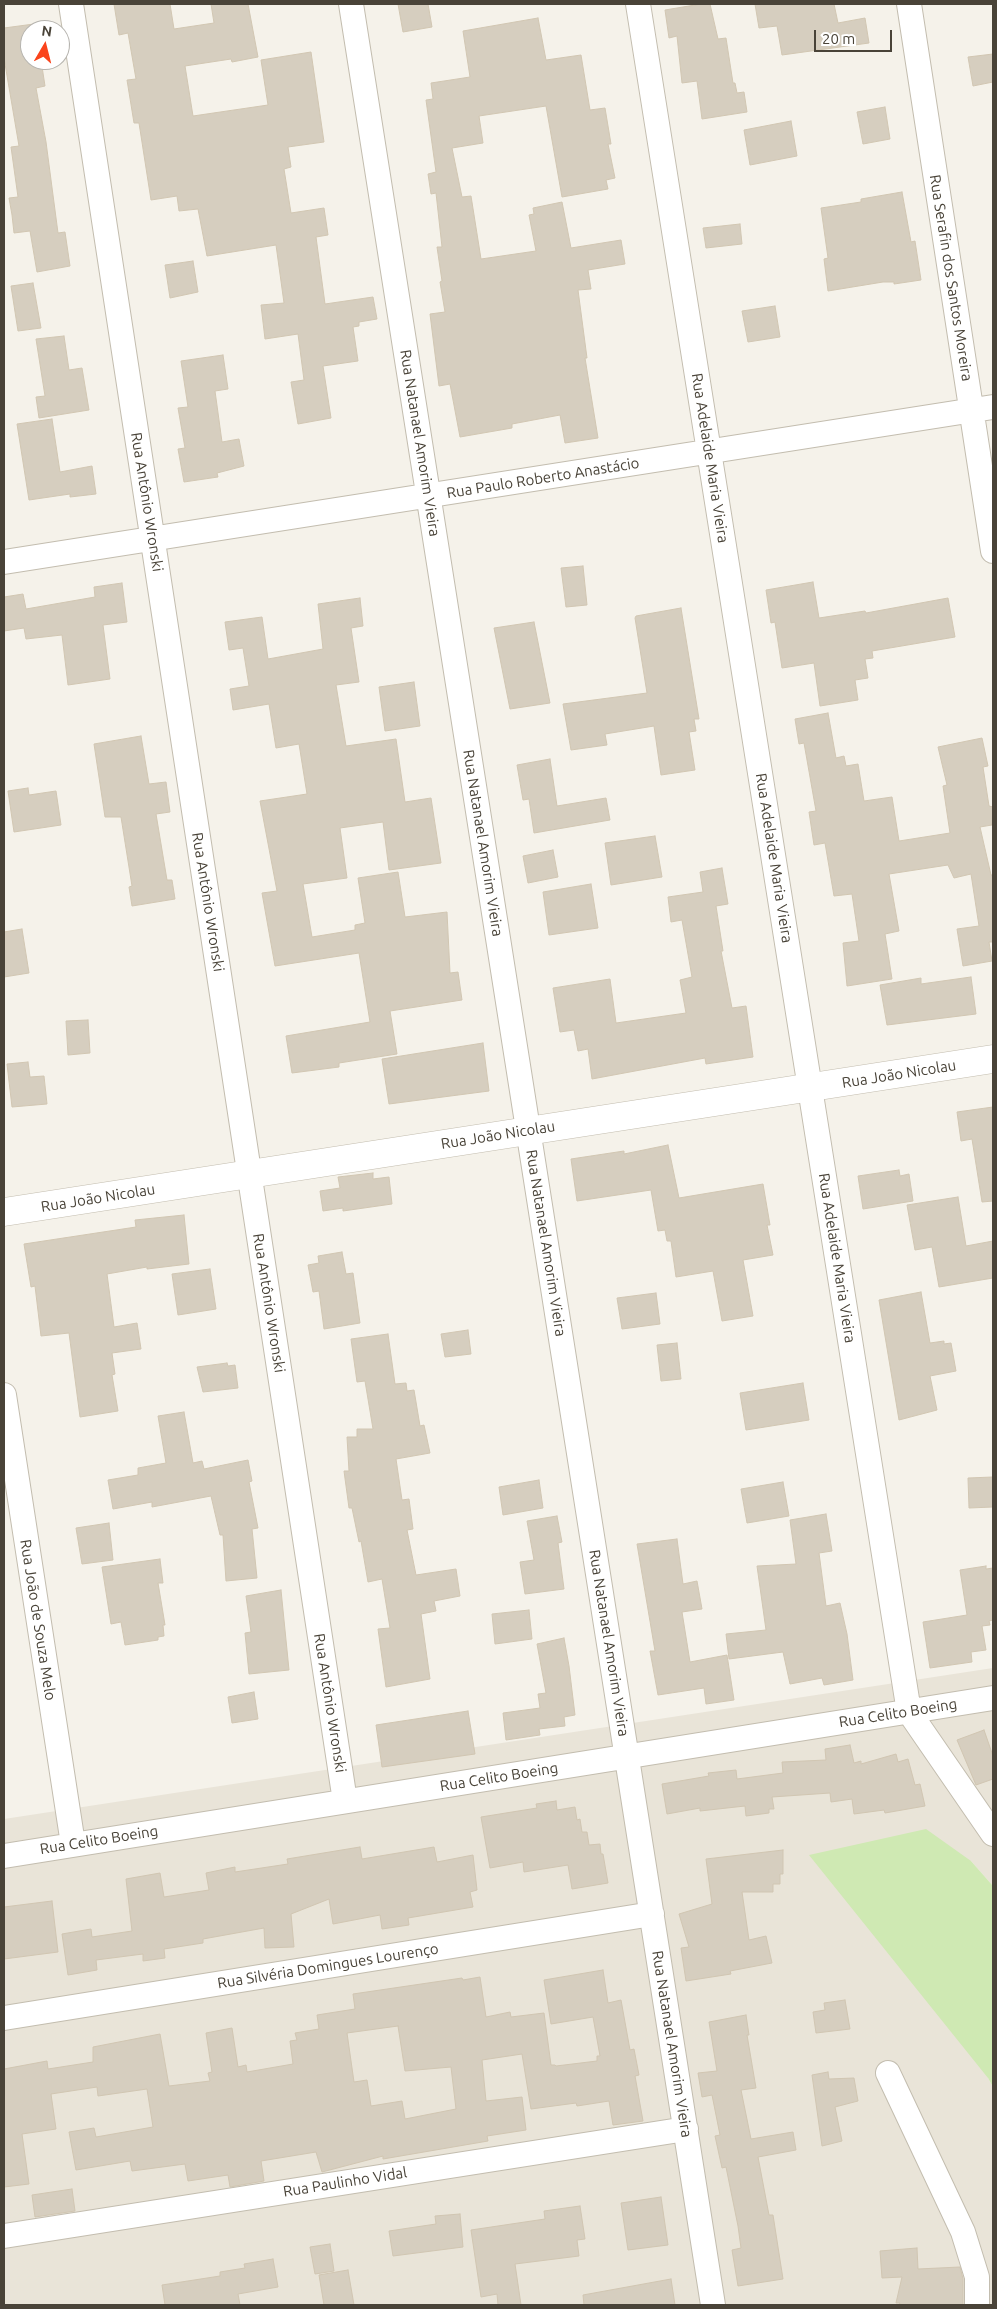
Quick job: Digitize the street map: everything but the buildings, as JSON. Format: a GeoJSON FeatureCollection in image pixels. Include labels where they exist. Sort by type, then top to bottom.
{"type":"FeatureCollection","features":[{"type":"Feature","properties":{"kind":"street","name":"Rua Antônio Wronski"},"geometry":{"type":"LineString","coordinates":[[71,4],[345,1801]]}},
{"type":"Feature","properties":{"kind":"street","name":"Rua Natanael Amorim Vieira"},"geometry":{"type":"LineString","coordinates":[[351,4],[713,2305]]}},
{"type":"Feature","properties":{"kind":"street","name":"Rua Adelaide Maria Vieira"},"geometry":{"type":"LineString","coordinates":[[638,4],[909,1712]]}},
{"type":"Feature","properties":{"kind":"street","name":"Rua Serafin dos Santos Moreira"},"geometry":{"type":"LineString","coordinates":[[909,4],[982,409],[993,551]]}},
{"type":"Feature","properties":{"kind":"street","name":"Rua Paulo Roberto Anastácio"},"geometry":{"type":"LineString","coordinates":[[4,562],[982,409]]}},
{"type":"Feature","properties":{"kind":"street","name":"Rua João Nicolau"},"geometry":{"type":"LineString","coordinates":[[4,1212],[993,1059]]}},
{"type":"Feature","properties":{"kind":"street","name":"Rua João de Souza Melo"},"geometry":{"type":"LineString","coordinates":[[4,1395],[73,1844]]}},
{"type":"Feature","properties":{"kind":"street","name":"Rua Celito Boeing"},"geometry":{"type":"LineString","coordinates":[[4,1856],[993,1698]]}},
{"type":"Feature","properties":{"kind":"street"},"geometry":{"type":"LineString","coordinates":[[909,1712],[993,1834]]}},
{"type":"Feature","properties":{"kind":"street","name":"Rua Silvéria Domingues Lourenço"},"geometry":{"type":"LineString","coordinates":[[4,2018],[652,1914]]}},
{"type":"Feature","properties":{"kind":"street"},"geometry":{"type":"LineString","coordinates":[[888,2073],[963,2232],[977,2277],[978,2305]]}},
{"type":"Feature","properties":{"kind":"street","name":"Rua Paulinho Vidal"},"geometry":{"type":"LineString","coordinates":[[4,2236],[686,2129]]}},
{"type":"Feature","properties":{"kind":"shaded area"},"geometry":{"type":"Polygon","coordinates":[[[993,1668],[993,1886],[971,1861],[988,2078],[993,2087],[993,2305],[4,2305],[4,1819],[993,1668]]]}},
{"type":"Feature","properties":{"kind":"green space"},"geometry":{"type":"Polygon","coordinates":[[[926,1829],[971,1861],[993,1886],[993,2087],[988,2078],[809,1855],[926,1829]]]}}]}
